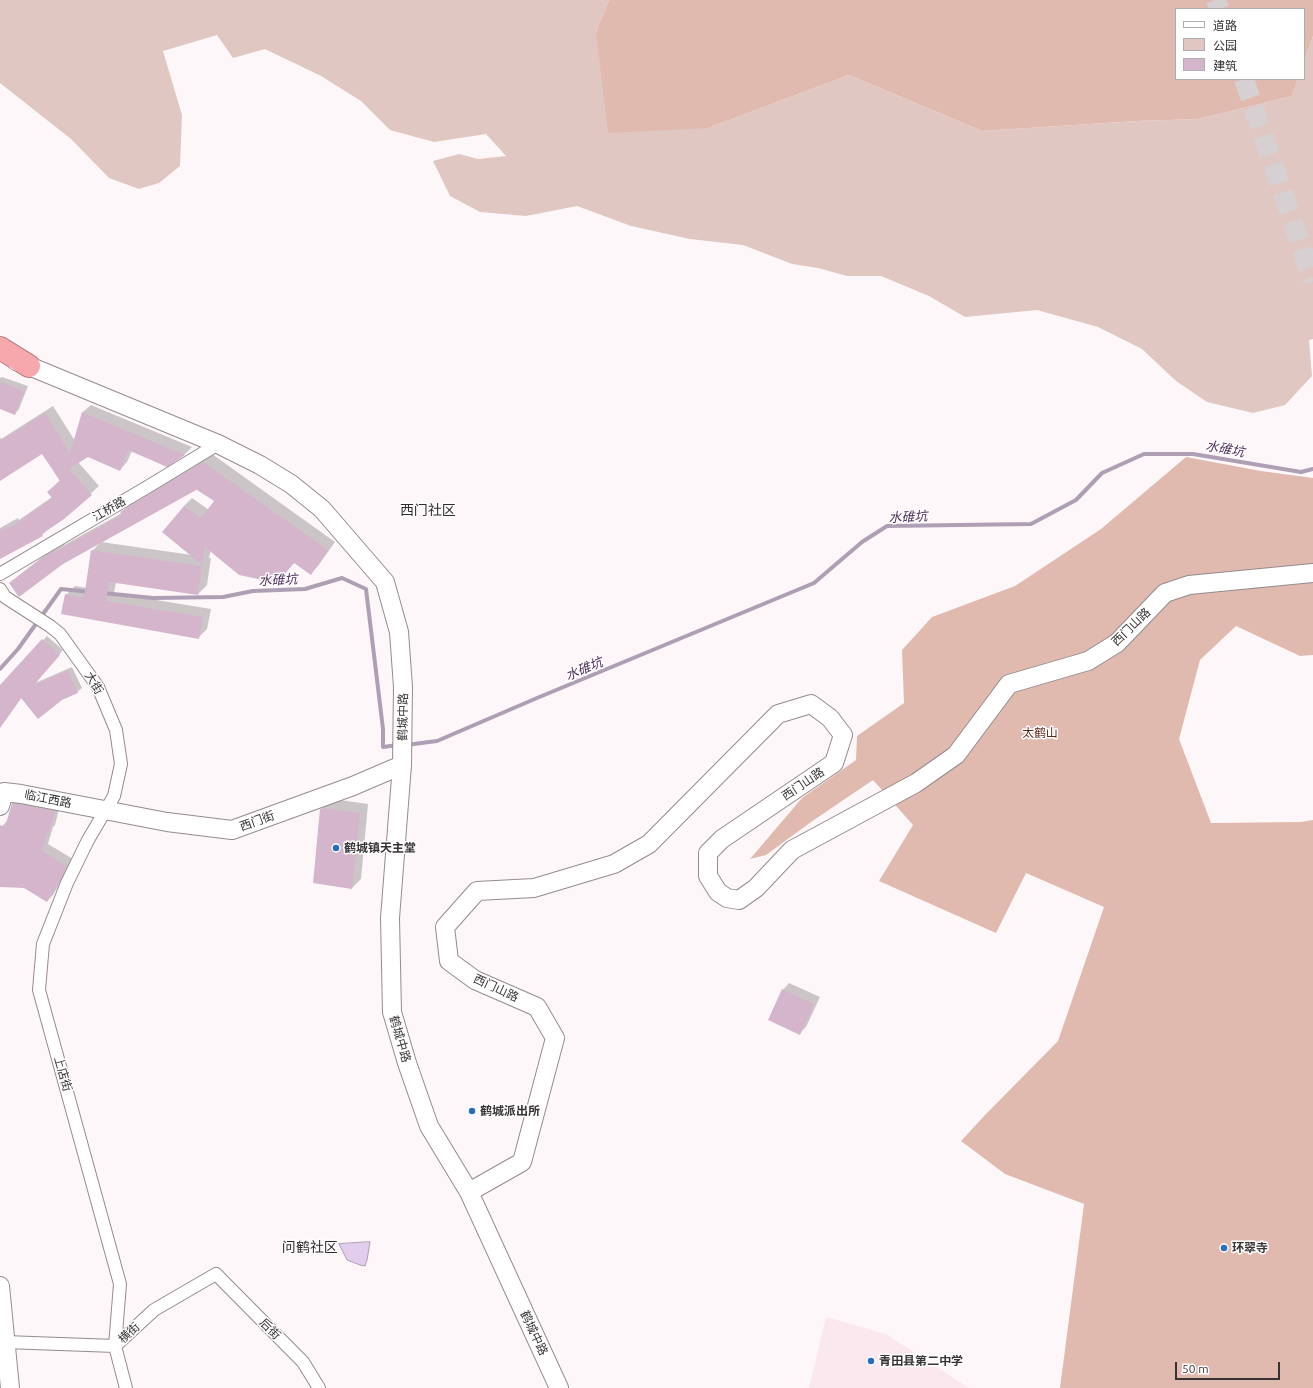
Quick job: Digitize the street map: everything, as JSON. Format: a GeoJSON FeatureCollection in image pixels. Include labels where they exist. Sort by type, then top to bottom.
{"type":"FeatureCollection","features":[{"type":"Feature","properties":{"kind":"highway"},"geometry":{"type":"LineString","coordinates":[[0,348],[29,366]]}},
{"type":"Feature","properties":{"kind":"street","name":"鹤城中路"},"geometry":{"type":"LineString","coordinates":[[0,356],[29,366],[218,444],[260,465],[291,484],[322,509],[385,582],[400,632],[403,687],[402,760],[390,918],[392,1012],[407,1063],[429,1126],[469,1192],[559,1388]]}},
{"type":"Feature","properties":{"kind":"street","name":"江桥路"},"geometry":{"type":"LineString","coordinates":[[0,574],[218,444]]}},
{"type":"Feature","properties":{"kind":"street","name":"西门山路"},"geometry":{"type":"LineString","coordinates":[[469,1192],[522,1162],[555,1038],[537,1006],[475,980],[449,961],[445,927],[477,891],[534,888],[614,864],[649,844],[778,714],[811,704],[830,718],[843,735],[834,764],[722,839],[708,853],[708,876],[718,892],[727,898],[739,900],[756,888],[792,850],[916,783],[956,755],[1009,684],[1088,660],[1117,643],[1165,593],[1189,585],[1313,572]]}},
{"type":"Feature","properties":{"kind":"street","name":"大街"},"geometry":{"type":"LineString","coordinates":[[0,588],[5,597],[60,634],[98,687],[116,730],[121,764],[114,796],[105,811]]}},
{"type":"Feature","properties":{"kind":"street","name":"西门街"},"geometry":{"type":"LineString","coordinates":[[105,811],[167,822],[232,830],[353,786],[402,760]]}},
{"type":"Feature","properties":{"kind":"street","name":"临江西路"},"geometry":{"type":"LineString","coordinates":[[0,806],[4,792],[105,811]]}},
{"type":"Feature","properties":{"kind":"street","name":"上店街"},"geometry":{"type":"LineString","coordinates":[[105,811],[88,840],[67,883],[43,944],[39,990],[120,1284],[115,1346]]}},
{"type":"Feature","properties":{"kind":"street","name":"横街"},"geometry":{"type":"LineString","coordinates":[[5,1342],[115,1346],[154,1310],[216,1274]]}},
{"type":"Feature","properties":{"kind":"street","name":"后街"},"geometry":{"type":"LineString","coordinates":[[216,1274],[303,1362],[319,1388]]}},
{"type":"Feature","properties":{"kind":"street"},"geometry":{"type":"LineString","coordinates":[[0,1286],[10,1388]]}},
{"type":"Feature","properties":{"kind":"street"},"geometry":{"type":"LineString","coordinates":[[115,1346],[126,1388]]}},
{"type":"Feature","properties":{"kind":"shaded area"},"geometry":{"type":"Polygon","coordinates":[[[370,1242],[365,1266],[347,1260],[339,1244],[370,1242]]]}},
{"type":"Feature","properties":{"kind":"shaded area","name":"青田县第二中学"},"geometry":{"type":"Polygon","coordinates":[[[826,1317],[886,1334],[969,1388],[809,1388],[826,1317]]]}},
{"type":"Feature","properties":{"kind":"green space"},"geometry":{"type":"Polygon","coordinates":[[[0,0],[609,0],[596,32],[708,128],[849,75],[982,131],[1137,121],[1198,119],[1292,96],[1298,80],[1305,80],[1305,59],[1313,36],[1313,339],[1309,340],[1312,376],[1285,405],[1253,413],[1207,402],[1176,381],[1142,349],[1098,327],[1037,310],[965,317],[929,296],[881,276],[847,276],[818,268],[792,264],[743,245],[690,239],[631,226],[577,206],[526,216],[480,212],[450,196],[433,161],[459,154],[478,159],[506,156],[486,134],[434,142],[390,130],[361,101],[321,76],[265,49],[233,58],[217,35],[163,51],[182,115],[180,166],[159,183],[139,189],[109,178],[71,139],[0,83],[0,0]]]}},
{"type":"Feature","properties":{"kind":"green space"},"geometry":{"type":"Polygon","coordinates":[[[609,0],[1313,0],[1313,36],[1305,59],[1305,8],[1175,8],[1175,80],[1298,80],[1292,96],[1198,119],[1137,121],[982,131],[849,75],[708,128],[608,133],[596,32],[609,0]]]}},
{"type":"Feature","properties":{"kind":"green space","name":"太鹤山"},"geometry":{"type":"Polygon","coordinates":[[[1186,457],[1261,471],[1313,478],[1313,655],[1300,656],[1236,626],[1200,660],[1179,739],[1211,823],[1301,822],[1313,820],[1313,1388],[1060,1388],[1084,1204],[1005,1174],[961,1141],[1058,1041],[1104,907],[1026,873],[996,933],[879,881],[913,825],[873,780],[766,855],[750,859],[802,798],[856,760],[857,736],[904,703],[902,650],[932,617],[1015,586],[1101,529],[1186,457]]]}},
{"type":"Feature","properties":{"kind":"building"},"geometry":{"type":"Polygon","coordinates":[[[0,382],[24,391],[15,415],[0,409],[0,382]]]}},
{"type":"Feature","properties":{"kind":"building"},"geometry":{"type":"Polygon","coordinates":[[[82,412],[185,455],[167,467],[128,450],[120,471],[88,457],[69,469],[92,495],[64,519],[42,534],[43,536],[0,559],[0,531],[10,526],[11,527],[52,498],[47,492],[60,481],[42,454],[0,481],[0,441],[45,413],[70,453],[82,412]]]}},
{"type":"Feature","properties":{"kind":"building"},"geometry":{"type":"Polygon","coordinates":[[[203,462],[328,550],[311,575],[294,563],[277,583],[239,575],[205,547],[202,565],[162,532],[184,506],[201,518],[214,501],[197,490],[198,489],[63,564],[19,597],[9,583],[41,559],[122,515],[120,512],[203,462]]]}},
{"type":"Feature","properties":{"kind":"building"},"geometry":{"type":"Polygon","coordinates":[[[91,550],[202,566],[198,595],[109,582],[106,601],[203,617],[199,639],[61,614],[65,594],[84,598],[91,550]]]}},
{"type":"Feature","properties":{"kind":"building"},"geometry":{"type":"Polygon","coordinates":[[[42,639],[60,655],[34,685],[68,670],[78,693],[62,700],[38,719],[21,698],[0,728],[0,685],[42,639]]]}},
{"type":"Feature","properties":{"kind":"building"},"geometry":{"type":"Polygon","coordinates":[[[12,803],[55,811],[42,851],[67,866],[59,883],[47,902],[24,888],[0,887],[0,825],[5,827],[12,803]]]}},
{"type":"Feature","properties":{"kind":"building","name":"鹤城镇天主堂"},"geometry":{"type":"Polygon","coordinates":[[[324,808],[360,813],[352,889],[313,883],[320,809],[324,808]]]}},
{"type":"Feature","properties":{"kind":"building"},"geometry":{"type":"Polygon","coordinates":[[[782,989],[814,1004],[800,1035],[768,1020],[782,989]]]}},
{"type":"Feature","properties":{"kind":"waterway","name":"水碓坑"},"geometry":{"type":"LineString","coordinates":[[406,745],[437,741],[814,583],[862,542],[887,526],[1031,524],[1076,500],[1102,473],[1144,454],[1193,454],[1301,472],[1313,469]]}},
{"type":"Feature","properties":{"kind":"waterway","name":"水碓坑"},"geometry":{"type":"LineString","coordinates":[[103,593],[153,598],[223,597],[253,591],[305,589],[342,578],[366,589],[383,729],[383,747],[398,745]]}},
{"type":"Feature","properties":{"kind":"waterway","name":"水碓坑"},"geometry":{"type":"LineString","coordinates":[[0,669],[18,649],[61,589],[90,592]]}},
{"type":"Feature","properties":{"kind":"tunnel"},"geometry":{"type":"LineString","coordinates":[[1216,0],[1219,8]]}},
{"type":"Feature","properties":{"kind":"tunnel"},"geometry":{"type":"LineString","coordinates":[[1244,80],[1313,281]]}},
{"type":"Feature","properties":{"kind":"place","name":"鹤城镇天主堂"},"geometry":{"type":"Point","coordinates":[336,848]}},
{"type":"Feature","properties":{"kind":"place","name":"鹤城派出所"},"geometry":{"type":"Point","coordinates":[472,1111]}},
{"type":"Feature","properties":{"kind":"place","name":"环翠寺"},"geometry":{"type":"Point","coordinates":[1224,1248]}},
{"type":"Feature","properties":{"kind":"place","name":"青田县第二中学"},"geometry":{"type":"Point","coordinates":[871,1361]}},
{"type":"Feature","properties":{"kind":"district","name":"西门社区"},"geometry":{"type":"Point","coordinates":[428,510]}},
{"type":"Feature","properties":{"kind":"district","name":"问鹤社区"},"geometry":{"type":"Point","coordinates":[310,1247]}}]}
